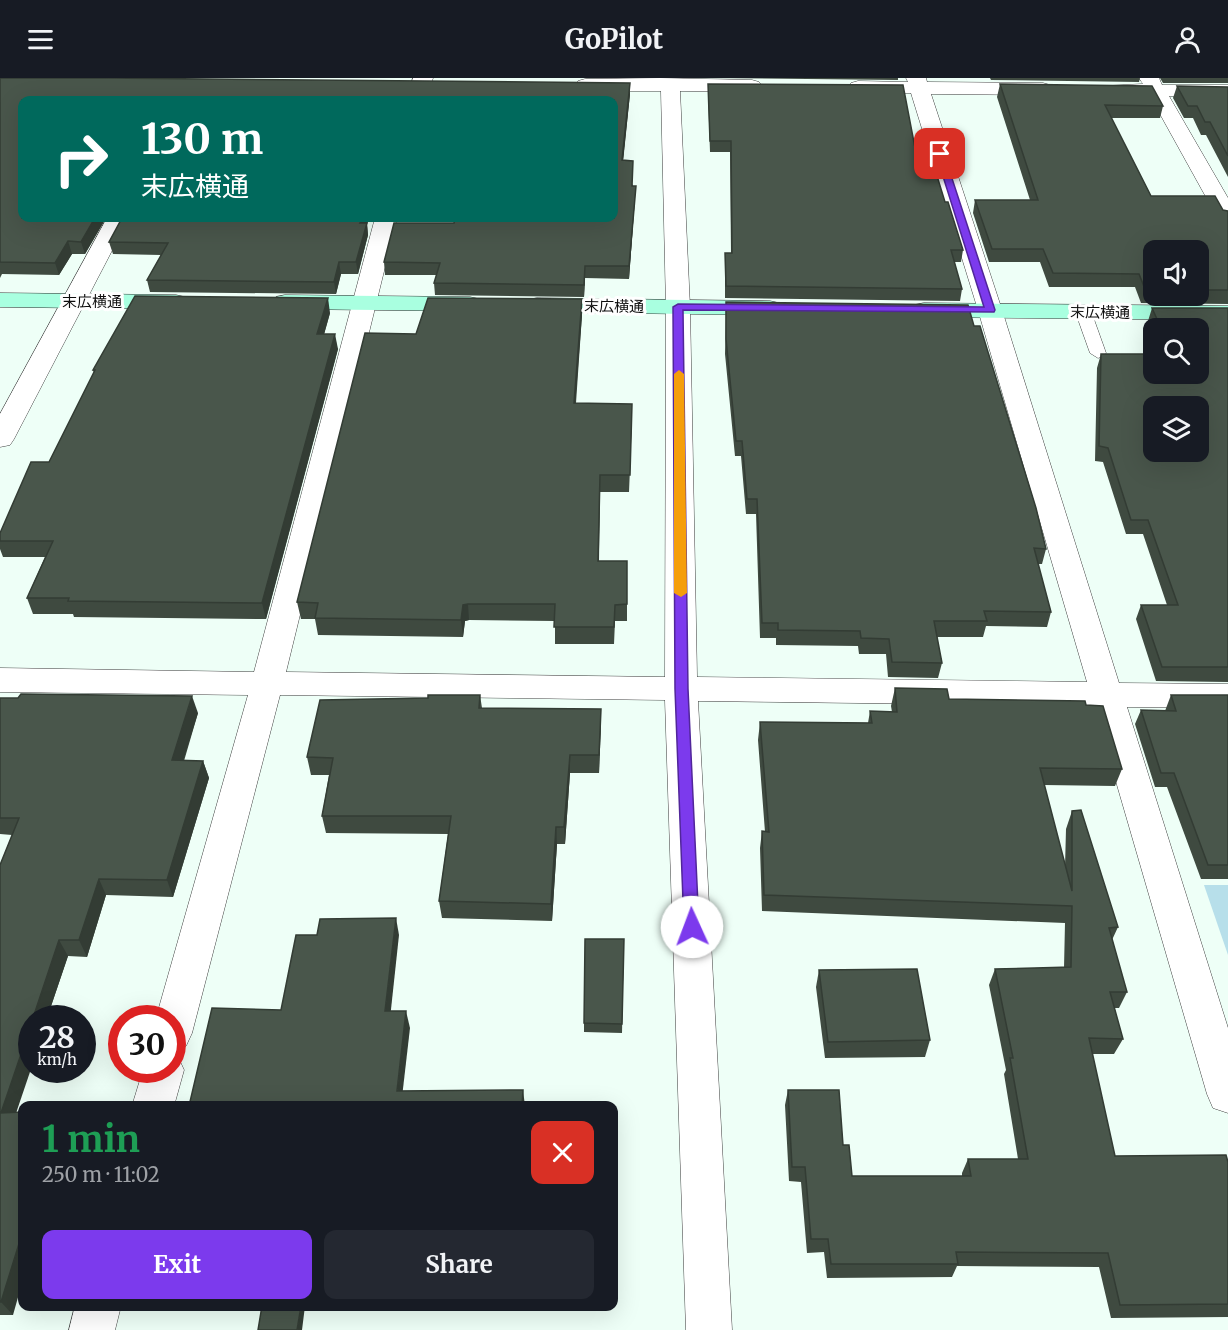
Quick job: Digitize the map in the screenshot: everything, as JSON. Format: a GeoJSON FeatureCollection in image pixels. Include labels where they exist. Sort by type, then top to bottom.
{"type":"FeatureCollection","features":[{"type":"Feature","properties":{"kind":"street"},"geometry":{"type":"LineString","coordinates":[[670,82],[678,307],[681,689],[709,1330]]}},
{"type":"Feature","properties":{"kind":"street"},"geometry":{"type":"LineString","coordinates":[[564,85],[670,82],[765,86]]}},
{"type":"Feature","properties":{"kind":"street"},"geometry":{"type":"LineString","coordinates":[[917,82],[990,310],[1228,1094]]}},
{"type":"Feature","properties":{"kind":"street"},"geometry":{"type":"LineString","coordinates":[[836,87],[917,82],[1061,89]]}},
{"type":"Feature","properties":{"kind":"street"},"geometry":{"type":"LineString","coordinates":[[398,84],[421,88],[445,84]]}},
{"type":"Feature","properties":{"kind":"street"},"geometry":{"type":"LineString","coordinates":[[1152,84],[1228,217]]}},
{"type":"Feature","properties":{"kind":"street"},"geometry":{"type":"LineString","coordinates":[[1096,89],[1152,84],[1228,91]]}},
{"type":"Feature","properties":{"kind":"street"},"geometry":{"type":"LineString","coordinates":[[0,440],[116,222]]}},
{"type":"Feature","properties":{"kind":"street"},"geometry":{"type":"LineString","coordinates":[[180,1005],[267,684],[385,222]]}},
{"type":"Feature","properties":{"kind":"street","name":"末広横通"},"geometry":{"type":"LineString","coordinates":[[0,300],[200,302]]}},
{"type":"Feature","properties":{"kind":"street","name":"末広横通"},"geometry":{"type":"LineString","coordinates":[[258,302],[794,308]]}},
{"type":"Feature","properties":{"kind":"street","name":"末広横通"},"geometry":{"type":"LineString","coordinates":[[898,309],[1228,313]]}},
{"type":"Feature","properties":{"kind":"street"},"geometry":{"type":"LineString","coordinates":[[0,680],[1228,696]]}},
{"type":"Feature","properties":{"kind":"street"},"geometry":{"type":"LineString","coordinates":[[154,1101],[159,1083]]}},
{"type":"Feature","properties":{"kind":"street"},"geometry":{"type":"LineString","coordinates":[[92,1330],[97,1311]]}},
{"type":"Feature","properties":{"kind":"lane"},"geometry":{"type":"LineString","coordinates":[[1083,311],[1098,352]]}},
{"type":"Feature","properties":{"kind":"shaded area"},"geometry":{"type":"Polygon","coordinates":[[[1204,885],[1228,885],[1228,955],[1204,885]]]}},
{"type":"Feature","properties":{"kind":"building"},"geometry":{"type":"Polygon","coordinates":[[[0,78],[630,83],[622,160],[633,161],[632,186],[636,186],[629,266],[585,266],[584,285],[434,283],[440,263],[384,262],[394,223],[618,222],[618,96],[18,96],[18,222],[93,222],[81,242],[68,241],[55,263],[0,262],[0,78]]]}},
{"type":"Feature","properties":{"kind":"building"},"geometry":{"type":"Polygon","coordinates":[[[708,84],[903,85],[916,153],[930,153],[963,250],[951,250],[962,289],[726,286],[725,253],[732,253],[731,141],[710,141],[708,84]]]}},
{"type":"Feature","properties":{"kind":"building"},"geometry":{"type":"Polygon","coordinates":[[[1000,84],[1152,86],[1163,106],[1105,105],[1151,196],[1215,196],[1223,210],[1228,211],[1228,290],[1209,290],[1209,240],[1143,240],[1143,284],[1139,274],[1053,273],[1043,249],[992,249],[975,200],[1038,200],[1000,84]]]}},
{"type":"Feature","properties":{"kind":"building"},"geometry":{"type":"Polygon","coordinates":[[[1177,86],[1228,87],[1228,156],[1210,122],[1205,122],[1197,106],[1188,106],[1177,86]]]}},
{"type":"Feature","properties":{"kind":"building"},"geometry":{"type":"Polygon","coordinates":[[[120,222],[367,223],[356,262],[339,262],[334,282],[147,280],[168,243],[109,242],[120,222]]]}},
{"type":"Feature","properties":{"kind":"building"},"geometry":{"type":"Polygon","coordinates":[[[135,296],[328,298],[317,334],[335,334],[262,603],[68,601],[69,598],[27,598],[53,541],[0,541],[0,533],[31,462],[49,462],[95,370],[93,370],[135,296]]]}},
{"type":"Feature","properties":{"kind":"building"},"geometry":{"type":"Polygon","coordinates":[[[428,298],[582,299],[574,403],[632,404],[630,475],[600,475],[598,561],[627,561],[627,604],[615,605],[614,627],[554,627],[555,604],[468,604],[463,605],[461,620],[315,618],[318,603],[297,602],[365,333],[416,334],[428,298]]]}},
{"type":"Feature","properties":{"kind":"building"},"geometry":{"type":"Polygon","coordinates":[[[726,302],[968,305],[974,326],[980,326],[1036,508],[1046,549],[1034,548],[1051,612],[984,611],[987,621],[934,621],[942,663],[892,662],[889,639],[861,638],[860,631],[778,630],[778,623],[762,623],[757,499],[747,499],[742,441],[736,441],[726,339],[726,302]]]}},
{"type":"Feature","properties":{"kind":"building"},"geometry":{"type":"Polygon","coordinates":[[[1152,308],[1228,308],[1228,667],[1162,667],[1141,605],[1178,605],[1148,520],[1131,520],[1108,448],[1099,446],[1101,354],[1143,354],[1143,384],[1209,384],[1209,318],[1156,318],[1152,308]]]}},
{"type":"Feature","properties":{"kind":"building"},"geometry":{"type":"Polygon","coordinates":[[[895,688],[947,689],[949,699],[1085,701],[1086,705],[1103,706],[1122,769],[1040,768],[1072,891],[1072,811],[1081,810],[1118,927],[1109,928],[1127,992],[1110,992],[1123,1039],[1089,1038],[1115,1156],[1226,1155],[1228,1162],[1228,1304],[1120,1305],[1108,1253],[956,1252],[958,1264],[831,1264],[828,1239],[811,1239],[805,1167],[792,1167],[788,1090],[839,1090],[843,1145],[849,1145],[852,1176],[971,1176],[968,1159],[1028,1159],[1010,1058],[1013,1058],[995,969],[1071,967],[1072,906],[764,895],[762,831],[769,832],[760,722],[872,723],[870,711],[897,712],[895,688]]]}},
{"type":"Feature","properties":{"kind":"building"},"geometry":{"type":"Polygon","coordinates":[[[21,694],[192,696],[172,760],[203,761],[167,880],[99,879],[79,940],[59,940],[37,1005],[18,1005],[18,1063],[1,1113],[18,1112],[18,1247],[1,1302],[0,865],[19,818],[0,818],[0,698],[18,698],[21,694]]]}},
{"type":"Feature","properties":{"kind":"building"},"geometry":{"type":"Polygon","coordinates":[[[428,695],[480,695],[479,708],[601,709],[599,755],[570,755],[564,827],[556,827],[551,904],[439,901],[451,816],[322,816],[333,758],[307,757],[320,700],[428,698],[428,695]]]}},
{"type":"Feature","properties":{"kind":"building"},"geometry":{"type":"Polygon","coordinates":[[[1171,695],[1228,695],[1228,865],[1208,865],[1174,773],[1161,773],[1141,710],[1176,711],[1171,695]]]}},
{"type":"Feature","properties":{"kind":"building"},"geometry":{"type":"Polygon","coordinates":[[[396,918],[385,1011],[406,1011],[397,1091],[523,1090],[522,1101],[190,1101],[212,1008],[281,1010],[296,935],[317,935],[320,919],[396,918]]]}},
{"type":"Feature","properties":{"kind":"building"},"geometry":{"type":"Polygon","coordinates":[[[585,939],[624,939],[622,1024],[584,1023],[585,939]]]}},
{"type":"Feature","properties":{"kind":"building"},"geometry":{"type":"Polygon","coordinates":[[[917,969],[930,1040],[828,1042],[819,970],[917,969]]]}},
{"type":"Feature","properties":{"kind":"building"},"geometry":{"type":"Polygon","coordinates":[[[261,1311],[300,1311],[297,1330],[258,1330],[261,1311]]]}},
{"type":"Feature","properties":{"kind":"slow traffic"},"geometry":{"type":"LineString","coordinates":[[679,374],[681,593]]}},
{"type":"Feature","properties":{"kind":"route"},"geometry":{"type":"LineString","coordinates":[[692,927],[681,689],[678,307],[990,310],[940,154]]}}]}
